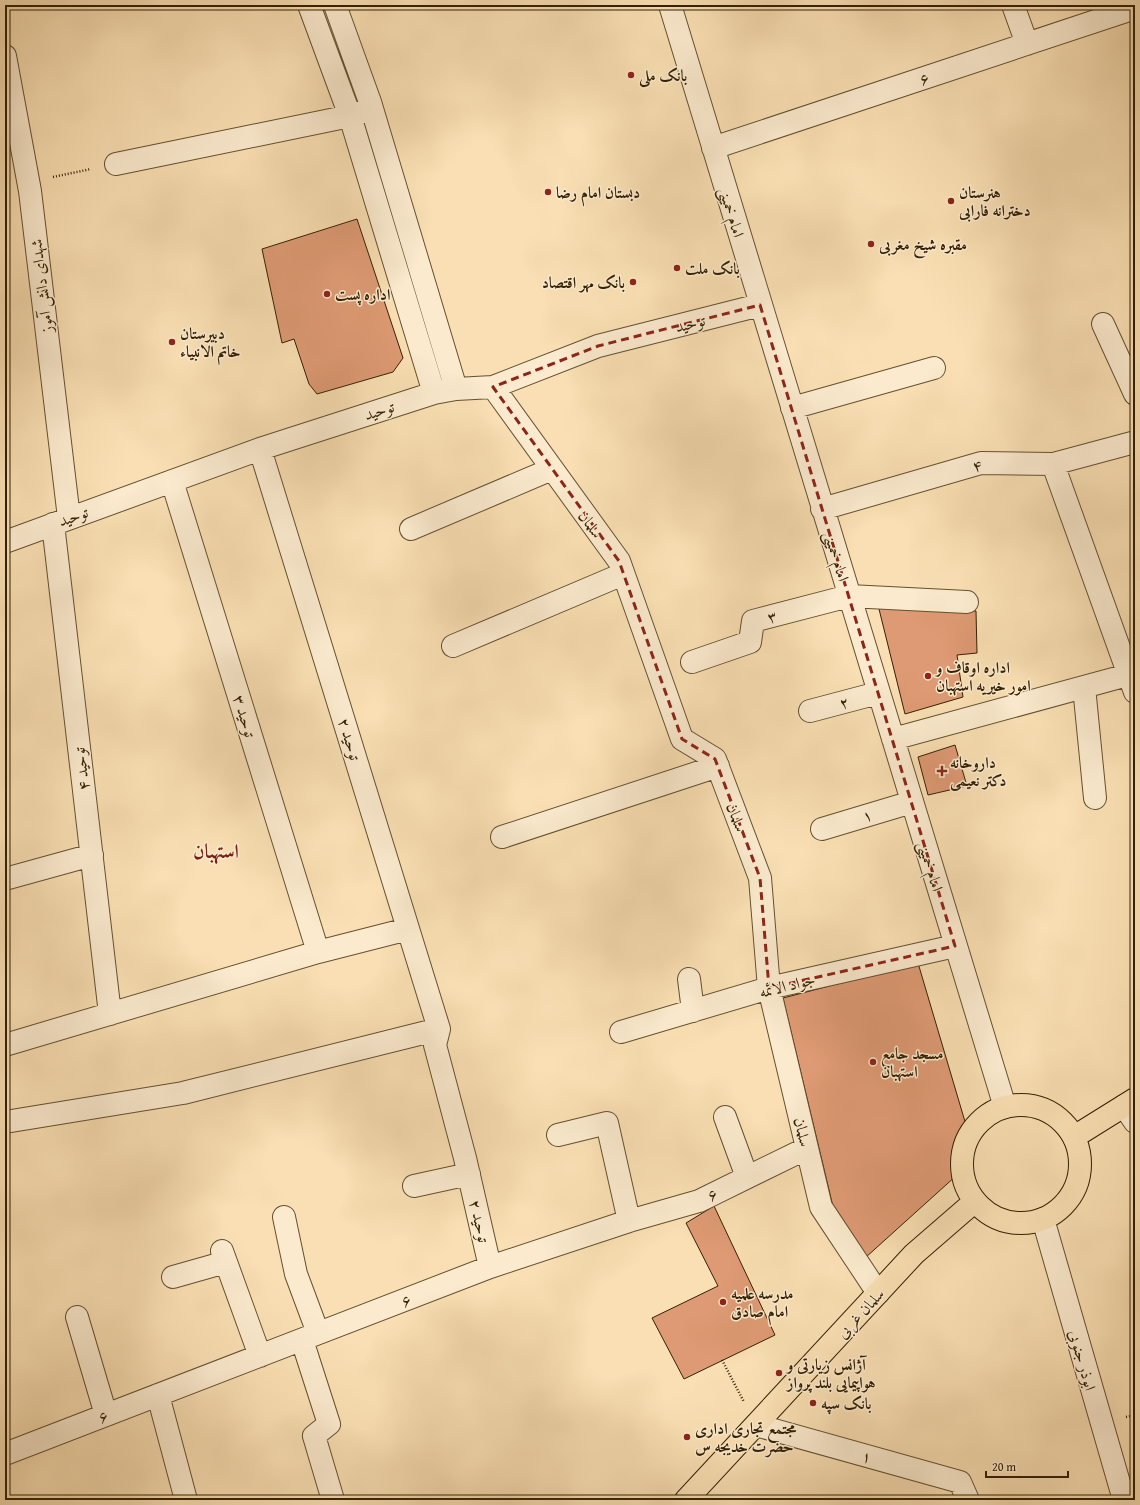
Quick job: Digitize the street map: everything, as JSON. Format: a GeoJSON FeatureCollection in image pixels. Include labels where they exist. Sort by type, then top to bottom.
{"type":"FeatureCollection","features":[{"type":"Feature","properties":{"kind":"main road"},"geometry":{"type":"LineString","coordinates":[[1024,1105],[1042,1109],[1059,1118],[1072,1132],[1074,1137],[1079,1150],[1081,1169],[1076,1188],[1065,1205],[1049,1218],[1029,1224],[1008,1223],[990,1215],[974,1202],[964,1184],[961,1164],[964,1146],[973,1129],[987,1115],[1005,1107],[1024,1105]]}},
{"type":"Feature","properties":{"kind":"main road"},"geometry":{"type":"LineString","coordinates":[[1074,1137],[1131,1109]]}},
{"type":"Feature","properties":{"kind":"main road","name":"سلمان غربی"},"geometry":{"type":"LineString","coordinates":[[686,1500],[914,1254],[974,1202]]}},
{"type":"Feature","properties":{"kind":"street"},"geometry":{"type":"LineString","coordinates":[[309,5],[350,116],[434,393]]}},
{"type":"Feature","properties":{"kind":"street"},"geometry":{"type":"LineString","coordinates":[[335,5],[372,108],[456,389]]}},
{"type":"Feature","properties":{"kind":"street","name":"امام خمینی"},"geometry":{"type":"LineString","coordinates":[[670,5],[760,306],[1005,1107]]}},
{"type":"Feature","properties":{"kind":"street"},"geometry":{"type":"LineString","coordinates":[[1013,5],[1026,44]]}},
{"type":"Feature","properties":{"kind":"street","name":"۶"},"geometry":{"type":"LineString","coordinates":[[713,148],[1135,8]]}},
{"type":"Feature","properties":{"kind":"street","name":"شهدای دانش آموز"},"geometry":{"type":"LineString","coordinates":[[5,56],[28,182],[61,521]]}},
{"type":"Feature","properties":{"kind":"street"},"geometry":{"type":"LineString","coordinates":[[116,164],[350,116],[372,108]]}},
{"type":"Feature","properties":{"kind":"street","name":"توحید"},"geometry":{"type":"LineString","coordinates":[[5,542],[260,449],[434,393],[456,389],[493,387],[598,346],[760,306]]}},
{"type":"Feature","properties":{"kind":"street"},"geometry":{"type":"LineString","coordinates":[[1103,324],[1135,394]]}},
{"type":"Feature","properties":{"kind":"street"},"geometry":{"type":"LineString","coordinates":[[792,408],[934,368]]}},
{"type":"Feature","properties":{"kind":"street","name":"سلمان"},"geometry":{"type":"LineString","coordinates":[[493,387],[619,561],[682,739],[715,759],[718,766],[760,878],[769,988],[820,1207],[878,1293]]}},
{"type":"Feature","properties":{"kind":"street","name":"۴"},"geometry":{"type":"LineString","coordinates":[[822,509],[981,463],[1053,464],[1135,442]]}},
{"type":"Feature","properties":{"kind":"street","name":"توحید ۲"},"geometry":{"type":"LineString","coordinates":[[260,449],[439,1029],[436,1045],[469,1174],[490,1267]]}},
{"type":"Feature","properties":{"kind":"street"},"geometry":{"type":"LineString","coordinates":[[893,739],[1084,687],[1133,680],[1053,464]]}},
{"type":"Feature","properties":{"kind":"street"},"geometry":{"type":"LineString","coordinates":[[411,529],[552,469]]}},
{"type":"Feature","properties":{"kind":"street","name":"توحید ۳"},"geometry":{"type":"LineString","coordinates":[[172,481],[318,952]]}},
{"type":"Feature","properties":{"kind":"street","name":"توحید ۴"},"geometry":{"type":"LineString","coordinates":[[61,521],[92,855],[110,1014]]}},
{"type":"Feature","properties":{"kind":"street"},"geometry":{"type":"LineString","coordinates":[[453,646],[623,574]]}},
{"type":"Feature","properties":{"kind":"street"},"geometry":{"type":"LineString","coordinates":[[849,596],[967,602]]}},
{"type":"Feature","properties":{"kind":"street","name":"۳"},"geometry":{"type":"LineString","coordinates":[[692,662],[750,642],[753,621],[849,596]]}},
{"type":"Feature","properties":{"kind":"street"},"geometry":{"type":"LineString","coordinates":[[1084,687],[1095,798]]}},
{"type":"Feature","properties":{"kind":"street","name":"۲"},"geometry":{"type":"LineString","coordinates":[[810,711],[878,693]]}},
{"type":"Feature","properties":{"kind":"street"},"geometry":{"type":"LineString","coordinates":[[502,837],[718,766]]}},
{"type":"Feature","properties":{"kind":"street","name":"۱"},"geometry":{"type":"LineString","coordinates":[[822,828],[912,802]]}},
{"type":"Feature","properties":{"kind":"street"},"geometry":{"type":"LineString","coordinates":[[5,879],[92,855]]}},
{"type":"Feature","properties":{"kind":"street"},"geometry":{"type":"LineString","coordinates":[[5,1045],[318,952],[408,930]]}},
{"type":"Feature","properties":{"kind":"street","name":"جواد الائمه"},"geometry":{"type":"LineString","coordinates":[[621,1032],[769,988],[955,946]]}},
{"type":"Feature","properties":{"kind":"street"},"geometry":{"type":"LineString","coordinates":[[689,979],[693,1011]]}},
{"type":"Feature","properties":{"kind":"street"},"geometry":{"type":"LineString","coordinates":[[5,1122],[183,1093],[439,1029]]}},
{"type":"Feature","properties":{"kind":"street"},"geometry":{"type":"LineString","coordinates":[[725,1117],[747,1177]]}},
{"type":"Feature","properties":{"kind":"street"},"geometry":{"type":"LineString","coordinates":[[558,1135],[607,1123],[629,1221]]}},
{"type":"Feature","properties":{"kind":"street","name":"۶"},"geometry":{"type":"LineString","coordinates":[[5,1454],[490,1267],[629,1221],[699,1201],[807,1148]]}},
{"type":"Feature","properties":{"kind":"street"},"geometry":{"type":"LineString","coordinates":[[414,1186],[469,1174]]}},
{"type":"Feature","properties":{"kind":"street"},"geometry":{"type":"LineString","coordinates":[[284,1217],[329,1424],[314,1436],[333,1500]]}},
{"type":"Feature","properties":{"kind":"street","name":"ابوذر جنوبی"},"geometry":{"type":"LineString","coordinates":[[1043,1219],[1124,1500]]}},
{"type":"Feature","properties":{"kind":"street"},"geometry":{"type":"LineString","coordinates":[[173,1277],[224,1256],[260,1356]]}},
{"type":"Feature","properties":{"kind":"street"},"geometry":{"type":"LineString","coordinates":[[77,1317],[106,1415]]}},
{"type":"Feature","properties":{"kind":"street"},"geometry":{"type":"LineString","coordinates":[[158,1395],[186,1500]]}},
{"type":"Feature","properties":{"kind":"street","name":"۱"},"geometry":{"type":"LineString","coordinates":[[756,1424],[960,1482],[968,1500]]}},
{"type":"Feature","properties":{"kind":"path"},"geometry":{"type":"LineString","coordinates":[[28,182],[116,164]]}},
{"type":"Feature","properties":{"kind":"path"},"geometry":{"type":"LineString","coordinates":[[722,1360],[756,1424]]}},
{"type":"Feature","properties":{"kind":"highlighted area"},"geometry":{"type":"Polygon","coordinates":[[[760,305],[955,946],[769,988],[760,878],[715,759],[682,739],[619,561],[493,387],[598,346],[760,305]]]}},
{"type":"Feature","properties":{"kind":"building","name":"اداره پست"},"geometry":{"type":"Polygon","coordinates":[[[357,219],[403,358],[393,372],[317,394],[309,384],[294,339],[282,343],[262,249],[357,219]]]}},
{"type":"Feature","properties":{"kind":"building"},"geometry":{"type":"Polygon","coordinates":[[[5,294],[8,316],[5,316],[5,294]]]}},
{"type":"Feature","properties":{"kind":"building","name":"اداره اوقاف و امور خیریه استهبان"},"geometry":{"type":"Polygon","coordinates":[[[878,605],[976,611],[977,653],[957,655],[963,697],[905,714],[878,605]]]}},
{"type":"Feature","properties":{"kind":"building","name":"داروخانه دکتر نعیمی"},"geometry":{"type":"Polygon","coordinates":[[[955,745],[967,786],[928,795],[918,757],[955,745]]]}},
{"type":"Feature","properties":{"kind":"building","name":"مسجد جامع استهبان"},"geometry":{"type":"Polygon","coordinates":[[[918,963],[966,1125],[957,1175],[865,1258],[835,1215],[783,998],[918,963]]]}},
{"type":"Feature","properties":{"kind":"building","name":"مدرسه علمیه امام صادق"},"geometry":{"type":"Polygon","coordinates":[[[714,1206],[775,1335],[684,1379],[652,1318],[718,1286],[686,1223],[714,1206]]]}},
{"type":"Feature","properties":{"kind":"place","name":"بانک ملی"},"geometry":{"type":"Point","coordinates":[631,75]}},
{"type":"Feature","properties":{"kind":"place","name":"دبستان امام رضا"},"geometry":{"type":"Point","coordinates":[548,192]}},
{"type":"Feature","properties":{"kind":"place","name":"هنرستان دخترانه فارابی"},"geometry":{"type":"Point","coordinates":[951,201]}},
{"type":"Feature","properties":{"kind":"place","name":"مقبره شیخ مغربی"},"geometry":{"type":"Point","coordinates":[871,244]}},
{"type":"Feature","properties":{"kind":"place","name":"بانک ملت"},"geometry":{"type":"Point","coordinates":[677,268]}},
{"type":"Feature","properties":{"kind":"place","name":"بانک مهر اقتصاد"},"geometry":{"type":"Point","coordinates":[633,282]}},
{"type":"Feature","properties":{"kind":"place","name":"اداره پست"},"geometry":{"type":"Point","coordinates":[327,294]}},
{"type":"Feature","properties":{"kind":"place","name":"دبیرستان خاتم الانبیاء"},"geometry":{"type":"Point","coordinates":[172,342]}},
{"type":"Feature","properties":{"kind":"place","name":"اداره اوقاف و امور خیریه استهبان"},"geometry":{"type":"Point","coordinates":[928,676]}},
{"type":"Feature","properties":{"kind":"place","name":"داروخانه دکتر نعیمی"},"geometry":{"type":"Point","coordinates":[942,771]}},
{"type":"Feature","properties":{"kind":"place","name":"مسجد جامع استهبان"},"geometry":{"type":"Point","coordinates":[873,1062]}},
{"type":"Feature","properties":{"kind":"place","name":"مدرسه علمیه امام صادق"},"geometry":{"type":"Point","coordinates":[723,1302]}},
{"type":"Feature","properties":{"kind":"place","name":"آژانس زیارتی و هواپیمایی بلند پرواز"},"geometry":{"type":"Point","coordinates":[779,1373]}},
{"type":"Feature","properties":{"kind":"place","name":"بانک سپه"},"geometry":{"type":"Point","coordinates":[813,1403]}},
{"type":"Feature","properties":{"kind":"place","name":"مجتمع تجاری اداری حضرت خدیجه س"},"geometry":{"type":"Point","coordinates":[687,1437]}},
{"type":"Feature","properties":{"kind":"district","name":"استهبان"},"geometry":{"type":"Point","coordinates":[216,851]}}]}
